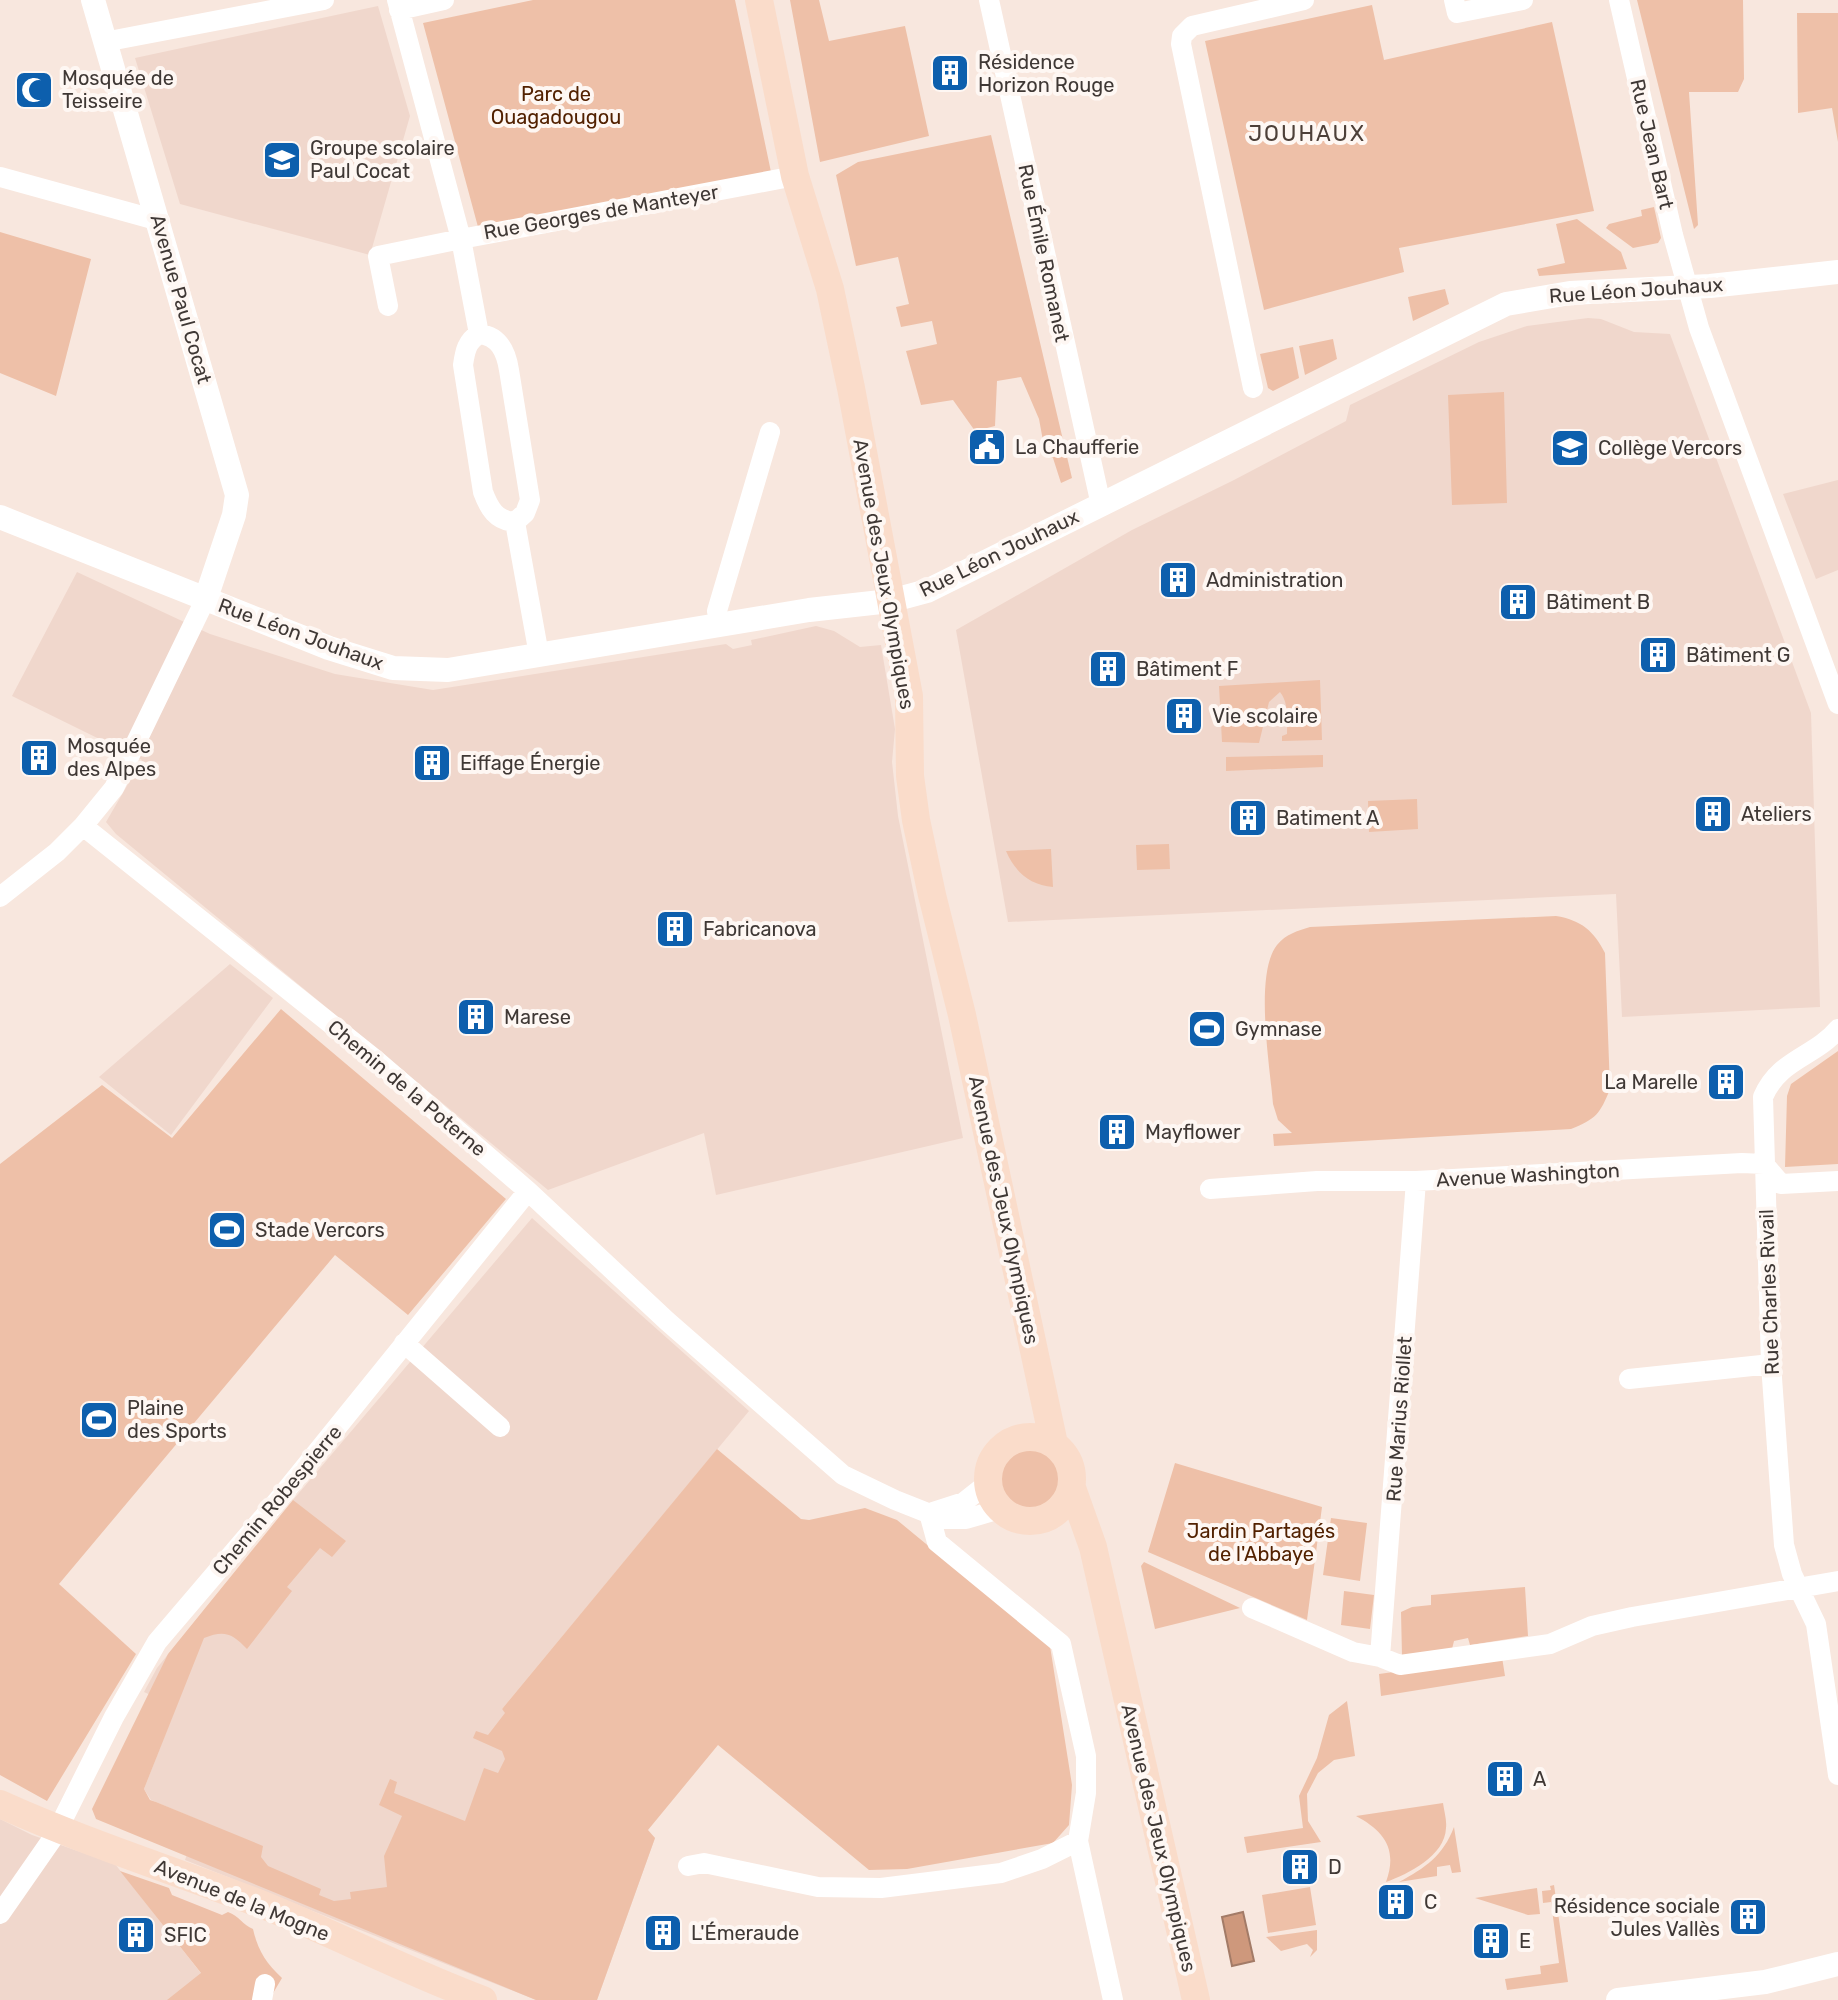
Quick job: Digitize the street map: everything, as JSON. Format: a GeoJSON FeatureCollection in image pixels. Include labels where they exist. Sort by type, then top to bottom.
{"type":"FeatureCollection","features":[{"type":"Feature","properties":{"kind":"main road","name":"Avenue des Jeux Olympiques"},"geometry":{"type":"LineString","coordinates":[[759,0],[795,176],[830,289],[909,696],[910,776],[916,820],[962,1015],[1054,1444]]}},
{"type":"Feature","properties":{"kind":"main road"},"geometry":{"type":"LineString","coordinates":[[1015,1439],[1041,1438],[1063,1452],[1069,1463],[1072,1488],[1067,1500],[1050,1517],[1024,1521],[1011,1517],[1000,1509],[988,1483],[994,1457],[1025,1427],[1041,1386]]}},
{"type":"Feature","properties":{"kind":"main road","name":"Avenue des Jeux Olympiques"},"geometry":{"type":"LineString","coordinates":[[1072,1488],[1089,1535],[1196,2000]]}},
{"type":"Feature","properties":{"kind":"main road"},"geometry":{"type":"LineString","coordinates":[[1050,1517],[1089,1535]]}},
{"type":"Feature","properties":{"kind":"main road","name":"Avenue de la Mogne"},"geometry":{"type":"LineString","coordinates":[[0,1804],[58,1830],[266,1907],[483,2000]]}},
{"type":"Feature","properties":{"kind":"street","name":"Avenue Paul Cocat"},"geometry":{"type":"LineString","coordinates":[[93,0],[160,221],[237,495],[234,515],[206,598]]}},
{"type":"Feature","properties":{"kind":"street"},"geometry":{"type":"LineString","coordinates":[[104,42],[324,0]]}},
{"type":"Feature","properties":{"kind":"street"},"geometry":{"type":"LineString","coordinates":[[398,5],[444,0]]}},
{"type":"Feature","properties":{"kind":"street","name":"Rue Émile Romanet"},"geometry":{"type":"LineString","coordinates":[[989,0],[1101,505]]}},
{"type":"Feature","properties":{"kind":"street"},"geometry":{"type":"LineString","coordinates":[[1253,388],[1181,44],[1182,36],[1192,26],[1304,0]]}},
{"type":"Feature","properties":{"kind":"street"},"geometry":{"type":"LineString","coordinates":[[1454,0],[1457,13],[1523,0]]}},
{"type":"Feature","properties":{"kind":"street","name":"Rue Jean Bart"},"geometry":{"type":"LineString","coordinates":[[1619,0],[1686,287],[1838,704]]}},
{"type":"Feature","properties":{"kind":"street","name":"Rue Georges de Manteyer"},"geometry":{"type":"LineString","coordinates":[[398,5],[461,239],[795,176]]}},
{"type":"Feature","properties":{"kind":"street"},"geometry":{"type":"LineString","coordinates":[[0,177],[160,221]]}},
{"type":"Feature","properties":{"kind":"street"},"geometry":{"type":"LineString","coordinates":[[388,306],[378,256],[461,239],[479,334]]}},
{"type":"Feature","properties":{"kind":"street","name":"Rue Léon Jouhaux"},"geometry":{"type":"LineString","coordinates":[[0,517],[329,648],[393,668],[448,670],[824,607],[890,601],[927,591],[1506,304],[1570,293],[1686,287],[1838,272]]}},
{"type":"Feature","properties":{"kind":"street"},"geometry":{"type":"LineString","coordinates":[[479,334],[496,339],[509,370],[530,500],[525,513],[515,522],[498,517],[483,492],[463,365],[471,339],[479,334]]}},
{"type":"Feature","properties":{"kind":"street"},"geometry":{"type":"LineString","coordinates":[[720,624],[717,611],[770,432]]}},
{"type":"Feature","properties":{"kind":"street"},"geometry":{"type":"LineString","coordinates":[[515,522],[539,655]]}},
{"type":"Feature","properties":{"kind":"street"},"geometry":{"type":"LineString","coordinates":[[0,897],[57,852],[114,788],[206,598]]}},
{"type":"Feature","properties":{"kind":"street","name":"Chemin de la Poterne"},"geometry":{"type":"LineString","coordinates":[[83,826],[303,1000],[528,1191],[843,1475],[943,1519],[966,1519],[1000,1509]]}},
{"type":"Feature","properties":{"kind":"street","name":"Rue Charles Rivail"},"geometry":{"type":"LineString","coordinates":[[1838,1029],[1779,1072],[1763,1097],[1771,1364],[1784,1545],[1792,1574],[1816,1624],[1838,1775]]}},
{"type":"Feature","properties":{"kind":"street"},"geometry":{"type":"LineString","coordinates":[[1764,1164],[1781,1184],[1838,1181]]}},
{"type":"Feature","properties":{"kind":"street","name":"Avenue Washington"},"geometry":{"type":"LineString","coordinates":[[1210,1189],[1317,1181],[1416,1181],[1764,1164]]}},
{"type":"Feature","properties":{"kind":"street","name":"Rue Marius Riollet"},"geometry":{"type":"LineString","coordinates":[[1380,1657],[1416,1181]]}},
{"type":"Feature","properties":{"kind":"street","name":"Chemin Robespierre"},"geometry":{"type":"LineString","coordinates":[[0,1914],[58,1830],[114,1717],[157,1642],[279,1499],[528,1191]]}},
{"type":"Feature","properties":{"kind":"street"},"geometry":{"type":"LineString","coordinates":[[404,1343],[500,1427]]}},
{"type":"Feature","properties":{"kind":"street"},"geometry":{"type":"LineString","coordinates":[[1629,1379],[1771,1364]]}},
{"type":"Feature","properties":{"kind":"street"},"geometry":{"type":"LineString","coordinates":[[988,1483],[964,1502],[929,1513],[937,1542],[1061,1644],[1086,1756],[1086,1793],[1078,1841],[1113,2000]]}},
{"type":"Feature","properties":{"kind":"street"},"geometry":{"type":"LineString","coordinates":[[1252,1608],[1353,1652],[1400,1665],[1550,1644],[1592,1626],[1632,1617],[1838,1581]]}},
{"type":"Feature","properties":{"kind":"street"},"geometry":{"type":"LineString","coordinates":[[688,1866],[704,1863],[818,1887],[881,1888],[1001,1873],[1042,1859],[1078,1841]]}},
{"type":"Feature","properties":{"kind":"street"},"geometry":{"type":"LineString","coordinates":[[1618,2000],[1765,1982],[1838,1964]]}},
{"type":"Feature","properties":{"kind":"shaded area","name":"Groupe scolaire Paul Cocat"},"geometry":{"type":"Polygon","coordinates":[[[378,6],[410,116],[370,255],[180,204],[135,58],[378,6]]]}},
{"type":"Feature","properties":{"kind":"shaded area"},"geometry":{"type":"Polygon","coordinates":[[[1601,319],[1634,332],[1670,334],[1811,713],[1820,1007],[1622,1017],[1616,894],[1008,922],[956,630],[1132,530],[1346,421],[1350,405],[1479,342],[1527,326],[1601,319]]]}},
{"type":"Feature","properties":{"kind":"shaded area"},"geometry":{"type":"Polygon","coordinates":[[[1838,480],[1838,570],[1816,579],[1783,494],[1838,480]]]}},
{"type":"Feature","properties":{"kind":"shaded area"},"geometry":{"type":"Polygon","coordinates":[[[77,572],[210,634],[335,674],[433,690],[726,644],[733,649],[752,645],[751,640],[816,626],[834,631],[860,647],[881,645],[895,729],[892,762],[898,816],[963,1138],[716,1195],[704,1133],[548,1190],[116,834],[106,822],[142,760],[12,696],[77,572]]]}},
{"type":"Feature","properties":{"kind":"shaded area"},"geometry":{"type":"Polygon","coordinates":[[[230,964],[273,998],[171,1135],[99,1077],[230,964]]]}},
{"type":"Feature","properties":{"kind":"shaded area"},"geometry":{"type":"Polygon","coordinates":[[[532,1218],[749,1411],[502,1709],[655,1838],[597,2000],[536,2000],[185,1860],[199,1820],[151,1800],[144,1789],[176,1707],[144,1692],[157,1668],[293,1500],[532,1218]]]}},
{"type":"Feature","properties":{"kind":"shaded area"},"geometry":{"type":"Polygon","coordinates":[[[0,1819],[32,1835],[115,1864],[222,2000],[0,2000],[0,1819]]]}},
{"type":"Feature","properties":{"kind":"shaded area"},"geometry":{"type":"Polygon","coordinates":[[[1243,1912],[1254,1961],[1232,1966],[1222,1917],[1243,1912]]]}},
{"type":"Feature","properties":{"kind":"green space","name":"Parc de Ouagadougou"},"geometry":{"type":"Polygon","coordinates":[[[533,0],[735,0],[771,172],[478,227],[423,23],[533,0]]]}},
{"type":"Feature","properties":{"kind":"green space"},"geometry":{"type":"Polygon","coordinates":[[[790,0],[819,0],[829,41],[905,26],[929,136],[820,162],[790,0]]]}},
{"type":"Feature","properties":{"kind":"green space"},"geometry":{"type":"Polygon","coordinates":[[[1637,0],[1743,0],[1744,79],[1738,92],[1689,92],[1698,225],[1694,229],[1637,0]]]}},
{"type":"Feature","properties":{"kind":"green space"},"geometry":{"type":"Polygon","coordinates":[[[1372,5],[1384,60],[1552,22],[1594,211],[1399,248],[1404,272],[1264,310],[1205,41],[1372,5]]]}},
{"type":"Feature","properties":{"kind":"green space"},"geometry":{"type":"Polygon","coordinates":[[[1797,13],[1838,13],[1838,142],[1832,108],[1798,113],[1797,13]]]}},
{"type":"Feature","properties":{"kind":"green space"},"geometry":{"type":"Polygon","coordinates":[[[991,135],[1072,478],[1061,483],[1053,458],[1046,457],[1039,419],[1021,377],[997,381],[995,426],[975,431],[953,400],[921,405],[906,351],[937,344],[932,321],[901,327],[896,307],[909,304],[898,257],[856,266],[836,175],[858,162],[991,135]]]}},
{"type":"Feature","properties":{"kind":"green space"},"geometry":{"type":"Polygon","coordinates":[[[1654,207],[1661,238],[1658,243],[1633,248],[1606,228],[1609,224],[1642,216],[1641,210],[1654,207]]]}},
{"type":"Feature","properties":{"kind":"green space"},"geometry":{"type":"Polygon","coordinates":[[[1577,219],[1621,252],[1627,269],[1539,276],[1537,269],[1565,263],[1556,224],[1577,219]]]}},
{"type":"Feature","properties":{"kind":"green space"},"geometry":{"type":"Polygon","coordinates":[[[0,232],[91,259],[56,396],[0,373],[0,232]]]}},
{"type":"Feature","properties":{"kind":"green space"},"geometry":{"type":"Polygon","coordinates":[[[1445,289],[1449,304],[1413,321],[1408,297],[1445,289]]]}},
{"type":"Feature","properties":{"kind":"green space"},"geometry":{"type":"Polygon","coordinates":[[[1333,339],[1337,359],[1305,375],[1299,346],[1333,339]]]}},
{"type":"Feature","properties":{"kind":"green space"},"geometry":{"type":"Polygon","coordinates":[[[1293,347],[1299,378],[1273,391],[1268,388],[1260,354],[1293,347]]]}},
{"type":"Feature","properties":{"kind":"green space"},"geometry":{"type":"Polygon","coordinates":[[[1504,392],[1507,503],[1452,505],[1448,395],[1504,392]]]}},
{"type":"Feature","properties":{"kind":"green space"},"geometry":{"type":"Polygon","coordinates":[[[1320,680],[1322,740],[1282,741],[1282,736],[1287,734],[1287,717],[1280,692],[1269,702],[1259,743],[1222,742],[1219,686],[1320,680]]]}},
{"type":"Feature","properties":{"kind":"green space"},"geometry":{"type":"Polygon","coordinates":[[[1323,755],[1323,767],[1226,771],[1226,757],[1323,755]]]}},
{"type":"Feature","properties":{"kind":"green space"},"geometry":{"type":"Polygon","coordinates":[[[1417,799],[1418,829],[1369,832],[1368,801],[1417,799]]]}},
{"type":"Feature","properties":{"kind":"green space"},"geometry":{"type":"Polygon","coordinates":[[[1169,844],[1170,869],[1137,870],[1136,845],[1169,844]]]}},
{"type":"Feature","properties":{"kind":"green space"},"geometry":{"type":"Polygon","coordinates":[[[1051,849],[1053,887],[1024,876],[1006,851],[1051,849]]]}},
{"type":"Feature","properties":{"kind":"green space"},"geometry":{"type":"Polygon","coordinates":[[[1556,916],[1573,920],[1586,928],[1605,953],[1610,1089],[1592,1119],[1571,1129],[1274,1146],[1273,1134],[1292,1133],[1278,1120],[1273,1104],[1265,1021],[1266,977],[1270,959],[1284,938],[1310,927],[1556,916]]]}},
{"type":"Feature","properties":{"kind":"green space","name":"Plaine des Sports"},"geometry":{"type":"Polygon","coordinates":[[[281,1009],[506,1199],[408,1315],[335,1255],[59,1584],[136,1654],[47,1801],[0,1775],[0,1164],[102,1085],[172,1138],[281,1009]]]}},
{"type":"Feature","properties":{"kind":"green space"},"geometry":{"type":"Polygon","coordinates":[[[1838,1051],[1838,1164],[1785,1167],[1787,1096],[1791,1084],[1838,1051]]]}},
{"type":"Feature","properties":{"kind":"green space"},"geometry":{"type":"Polygon","coordinates":[[[1030,1448],[1042,1450],[1051,1457],[1058,1466],[1058,1490],[1051,1499],[1042,1506],[1030,1508],[1018,1506],[1009,1499],[1002,1490],[1000,1478],[1002,1466],[1009,1457],[1018,1450],[1030,1448]]]}},
{"type":"Feature","properties":{"kind":"green space"},"geometry":{"type":"Polygon","coordinates":[[[717,1449],[801,1519],[865,1508],[897,1520],[1050,1646],[1072,1785],[1069,1825],[1053,1843],[907,1869],[869,1870],[718,1745],[648,1830],[655,1838],[597,2000],[536,2000],[96,1819],[92,1809],[168,1654],[293,1500],[346,1541],[332,1557],[320,1548],[287,1587],[292,1591],[247,1649],[227,1634],[204,1638],[144,1789],[150,1800],[263,1846],[261,1857],[268,1866],[321,1889],[319,1895],[334,1901],[351,1899],[350,1892],[387,1887],[384,1856],[402,1816],[379,1805],[390,1779],[397,1782],[394,1793],[465,1821],[484,1768],[498,1773],[505,1759],[502,1751],[473,1738],[476,1731],[488,1735],[505,1713],[502,1709],[717,1449]]]}},
{"type":"Feature","properties":{"kind":"green space","name":"Jardin Partagés de l'Abbaye"},"geometry":{"type":"Polygon","coordinates":[[[1175,1463],[1322,1507],[1307,1620],[1148,1552],[1175,1463]]]}},
{"type":"Feature","properties":{"kind":"green space"},"geometry":{"type":"Polygon","coordinates":[[[1331,1518],[1367,1523],[1360,1581],[1323,1575],[1331,1518]]]}},
{"type":"Feature","properties":{"kind":"green space"},"geometry":{"type":"Polygon","coordinates":[[[1144,1562],[1240,1608],[1155,1629],[1141,1566],[1144,1562]]]}},
{"type":"Feature","properties":{"kind":"green space"},"geometry":{"type":"Polygon","coordinates":[[[1525,1587],[1528,1636],[1470,1645],[1468,1638],[1454,1641],[1452,1649],[1402,1656],[1401,1612],[1431,1605],[1431,1595],[1525,1587]]]}},
{"type":"Feature","properties":{"kind":"green space"},"geometry":{"type":"Polygon","coordinates":[[[1344,1591],[1374,1595],[1370,1629],[1341,1625],[1344,1591]]]}},
{"type":"Feature","properties":{"kind":"green space"},"geometry":{"type":"Polygon","coordinates":[[[1502,1657],[1505,1676],[1381,1696],[1379,1674],[1502,1657]]]}},
{"type":"Feature","properties":{"kind":"green space"},"geometry":{"type":"Polygon","coordinates":[[[1347,1701],[1355,1756],[1334,1760],[1318,1773],[1307,1794],[1308,1821],[1321,1842],[1247,1853],[1244,1837],[1303,1828],[1299,1796],[1317,1758],[1329,1715],[1347,1701]]]}},
{"type":"Feature","properties":{"kind":"green space"},"geometry":{"type":"Polygon","coordinates":[[[1443,1803],[1446,1828],[1439,1847],[1414,1869],[1386,1882],[1390,1860],[1386,1842],[1374,1828],[1356,1816],[1443,1803]]]}},
{"type":"Feature","properties":{"kind":"green space"},"geometry":{"type":"Polygon","coordinates":[[[1454,1827],[1461,1872],[1452,1873],[1450,1865],[1437,1867],[1437,1876],[1399,1882],[1432,1860],[1454,1827]]]}},
{"type":"Feature","properties":{"kind":"green space"},"geometry":{"type":"Polygon","coordinates":[[[120,1871],[169,1888],[172,1895],[222,1915],[228,1912],[253,1929],[263,1956],[282,1978],[269,2000],[167,2000],[201,1973],[120,1871]]]}},
{"type":"Feature","properties":{"kind":"green space"},"geometry":{"type":"Polygon","coordinates":[[[1554,1885],[1568,1982],[1507,1990],[1505,1979],[1541,1974],[1540,1966],[1559,1963],[1551,1902],[1543,1903],[1542,1891],[1551,1890],[1550,1886],[1554,1885]]]}},
{"type":"Feature","properties":{"kind":"green space"},"geometry":{"type":"Polygon","coordinates":[[[1310,1887],[1316,1925],[1268,1933],[1262,1895],[1310,1887]]]}},
{"type":"Feature","properties":{"kind":"green space"},"geometry":{"type":"Polygon","coordinates":[[[1537,1888],[1540,1914],[1528,1915],[1475,1898],[1537,1888]]]}},
{"type":"Feature","properties":{"kind":"green space"},"geometry":{"type":"Polygon","coordinates":[[[1317,1930],[1317,1950],[1310,1957],[1313,1950],[1307,1944],[1281,1951],[1266,1937],[1317,1930]]]}},
{"type":"Feature","properties":{"kind":"place","name":"Résidence Horizon Rouge"},"geometry":{"type":"Point","coordinates":[950,73]}},
{"type":"Feature","properties":{"kind":"place","name":"Mosquée de Teisseire"},"geometry":{"type":"Point","coordinates":[34,90]}},
{"type":"Feature","properties":{"kind":"place","name":"Groupe scolaire Paul Cocat"},"geometry":{"type":"Point","coordinates":[282,160]}},
{"type":"Feature","properties":{"kind":"place","name":"La Chaufferie"},"geometry":{"type":"Point","coordinates":[987,447]}},
{"type":"Feature","properties":{"kind":"place","name":"Collège Vercors"},"geometry":{"type":"Point","coordinates":[1570,448]}},
{"type":"Feature","properties":{"kind":"place","name":"Administration"},"geometry":{"type":"Point","coordinates":[1178,580]}},
{"type":"Feature","properties":{"kind":"place","name":"Bâtiment B"},"geometry":{"type":"Point","coordinates":[1518,602]}},
{"type":"Feature","properties":{"kind":"place","name":"Bâtiment G"},"geometry":{"type":"Point","coordinates":[1658,655]}},
{"type":"Feature","properties":{"kind":"place","name":"Bâtiment F"},"geometry":{"type":"Point","coordinates":[1108,669]}},
{"type":"Feature","properties":{"kind":"place","name":"Vie scolaire"},"geometry":{"type":"Point","coordinates":[1184,716]}},
{"type":"Feature","properties":{"kind":"place","name":"Mosquée des Alpes"},"geometry":{"type":"Point","coordinates":[39,758]}},
{"type":"Feature","properties":{"kind":"place","name":"Eiffage Énergie"},"geometry":{"type":"Point","coordinates":[432,763]}},
{"type":"Feature","properties":{"kind":"place","name":"Ateliers"},"geometry":{"type":"Point","coordinates":[1713,814]}},
{"type":"Feature","properties":{"kind":"place","name":"Batiment A"},"geometry":{"type":"Point","coordinates":[1248,818]}},
{"type":"Feature","properties":{"kind":"place","name":"Fabricanova"},"geometry":{"type":"Point","coordinates":[675,929]}},
{"type":"Feature","properties":{"kind":"place","name":"Marese"},"geometry":{"type":"Point","coordinates":[476,1017]}},
{"type":"Feature","properties":{"kind":"place","name":"Gymnase"},"geometry":{"type":"Point","coordinates":[1207,1029]}},
{"type":"Feature","properties":{"kind":"place","name":"La Marelle"},"geometry":{"type":"Point","coordinates":[1726,1082]}},
{"type":"Feature","properties":{"kind":"place","name":"Mayflower"},"geometry":{"type":"Point","coordinates":[1117,1132]}},
{"type":"Feature","properties":{"kind":"place","name":"Stade Vercors"},"geometry":{"type":"Point","coordinates":[227,1230]}},
{"type":"Feature","properties":{"kind":"place","name":"Plaine des Sports"},"geometry":{"type":"Point","coordinates":[99,1420]}},
{"type":"Feature","properties":{"kind":"place","name":"A"},"geometry":{"type":"Point","coordinates":[1505,1779]}},
{"type":"Feature","properties":{"kind":"place","name":"D"},"geometry":{"type":"Point","coordinates":[1300,1867]}},
{"type":"Feature","properties":{"kind":"place","name":"C"},"geometry":{"type":"Point","coordinates":[1396,1902]}},
{"type":"Feature","properties":{"kind":"place","name":"Résidence sociale Jules Vallès"},"geometry":{"type":"Point","coordinates":[1748,1917]}},
{"type":"Feature","properties":{"kind":"place","name":"L'Émeraude"},"geometry":{"type":"Point","coordinates":[663,1933]}},
{"type":"Feature","properties":{"kind":"place","name":"SFIC"},"geometry":{"type":"Point","coordinates":[136,1935]}},
{"type":"Feature","properties":{"kind":"place","name":"E"},"geometry":{"type":"Point","coordinates":[1491,1941]}},
{"type":"Feature","properties":{"kind":"district","name":"JOUHAUX"},"geometry":{"type":"Point","coordinates":[1307,133]}}]}
